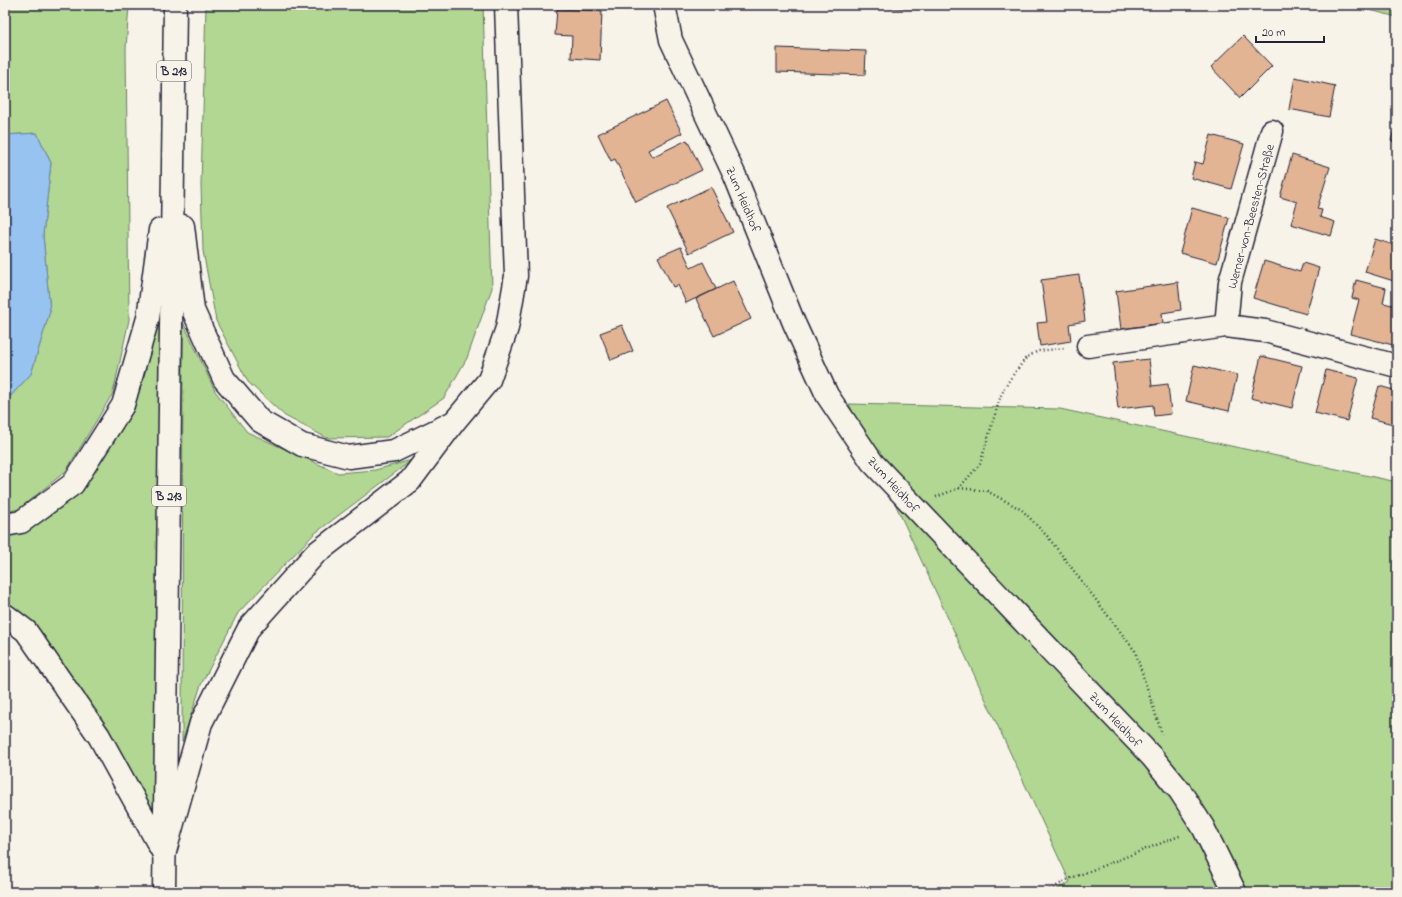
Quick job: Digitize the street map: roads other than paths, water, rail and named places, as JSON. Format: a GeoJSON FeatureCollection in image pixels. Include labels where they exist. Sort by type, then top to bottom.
{"type":"FeatureCollection","features":[{"type":"Feature","properties":{"kind":"main road","name":"B 213"},"geometry":{"type":"LineString","coordinates":[[164,892],[175,5]]}},
{"type":"Feature","properties":{"kind":"main road"},"geometry":{"type":"LineString","coordinates":[[164,855],[201,723],[249,628],[315,554],[410,482],[454,422],[490,380],[507,328],[516,276],[506,5]]}},
{"type":"Feature","properties":{"kind":"main road","name":"Zum Heidhof"},"geometry":{"type":"LineString","coordinates":[[664,5],[671,40],[735,176],[794,323],[827,395],[872,462],[1153,758],[1180,791],[1203,828],[1235,892]]}},
{"type":"Feature","properties":{"kind":"main road","name":"Werner-von-Beesten-Straße"},"geometry":{"type":"LineString","coordinates":[[1226,326],[1230,282],[1272,131]]}},
{"type":"Feature","properties":{"kind":"main road"},"geometry":{"type":"LineString","coordinates":[[173,138],[193,310],[224,379],[260,421],[302,445],[349,456],[394,451],[454,422]]}},
{"type":"Feature","properties":{"kind":"main road"},"geometry":{"type":"LineString","coordinates":[[5,525],[21,522],[72,484],[123,405],[148,318],[173,138]]}},
{"type":"Feature","properties":{"kind":"main road"},"geometry":{"type":"LineString","coordinates":[[1088,346],[1226,326],[1265,331],[1397,366]]}},
{"type":"Feature","properties":{"kind":"main road"},"geometry":{"type":"LineString","coordinates":[[5,615],[26,631],[99,736],[164,855]]}},
{"type":"Feature","properties":{"kind":"water"},"geometry":{"type":"Polygon","coordinates":[[[37,133],[51,163],[43,235],[50,311],[31,374],[5,402],[5,135],[37,133]]]}}]}
